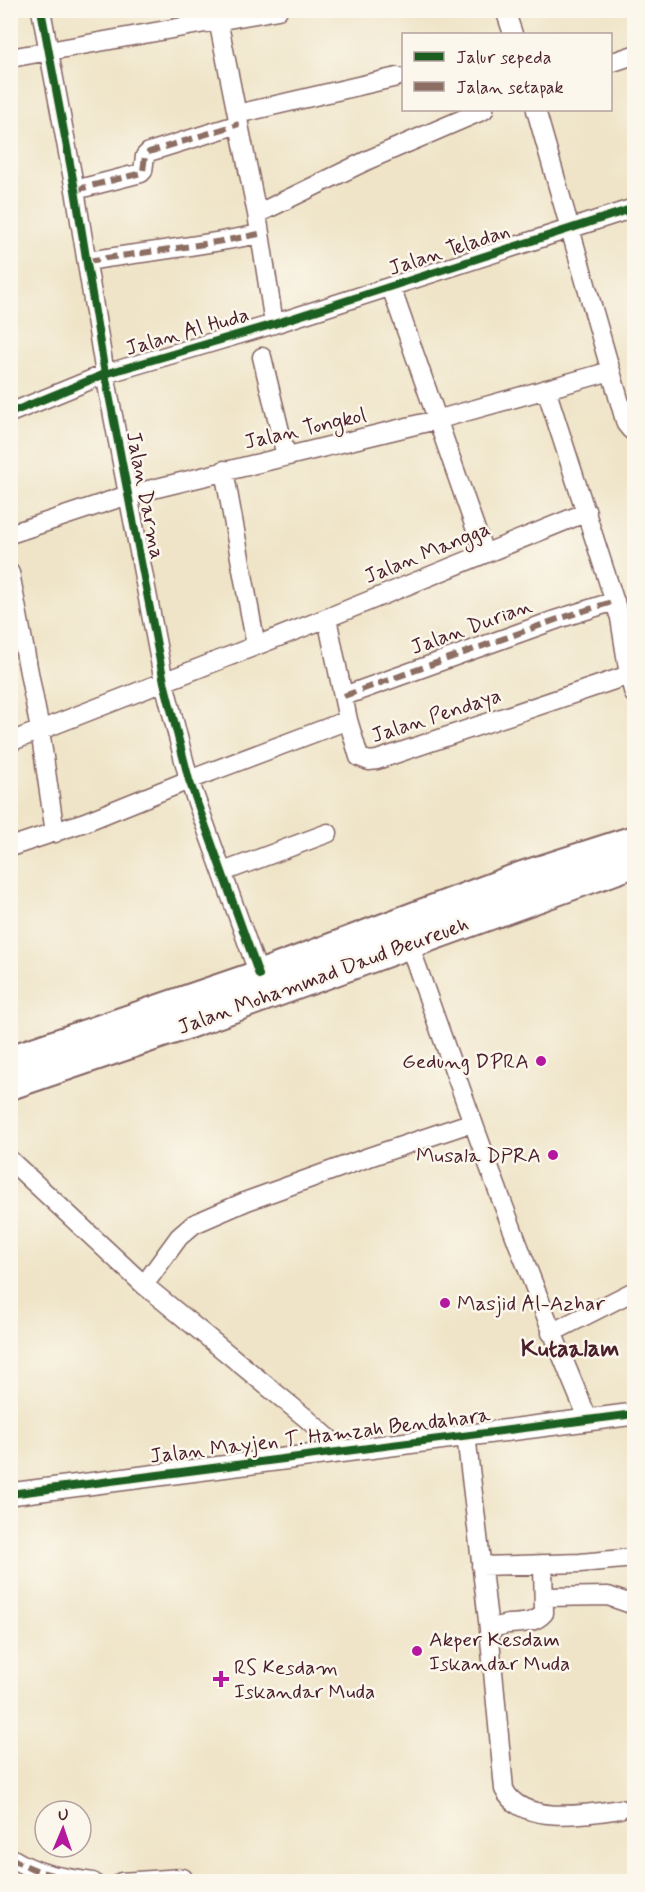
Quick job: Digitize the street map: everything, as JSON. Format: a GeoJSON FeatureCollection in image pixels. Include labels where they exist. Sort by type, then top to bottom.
{"type":"FeatureCollection","features":[{"type":"Feature","properties":{"kind":"highway","name":"Jalan Mohammad Daud Beureueh"},"geometry":{"type":"LineString","coordinates":[[10,1059],[259,975],[468,895],[634,840]]}},
{"type":"Feature","properties":{"kind":"highway","name":"Jalan Mohammad Daud Beureueh"},"geometry":{"type":"LineString","coordinates":[[10,1085],[634,863]]}},
{"type":"Feature","properties":{"kind":"street","name":"Jalan Darma"},"geometry":{"type":"LineString","coordinates":[[41,10],[75,190],[105,374],[164,682],[189,780],[259,975]]}},
{"type":"Feature","properties":{"kind":"street"},"geometry":{"type":"LineString","coordinates":[[10,58],[48,52],[217,15],[278,10]]}},
{"type":"Feature","properties":{"kind":"street"},"geometry":{"type":"LineString","coordinates":[[505,10],[513,33]]}},
{"type":"Feature","properties":{"kind":"street"},"geometry":{"type":"LineString","coordinates":[[217,15],[257,214],[273,324]]}},
{"type":"Feature","properties":{"kind":"street"},"geometry":{"type":"LineString","coordinates":[[612,62],[634,55]]}},
{"type":"Feature","properties":{"kind":"street"},"geometry":{"type":"LineString","coordinates":[[75,190],[141,173],[145,156],[149,152],[238,119],[397,78]]}},
{"type":"Feature","properties":{"kind":"street"},"geometry":{"type":"LineString","coordinates":[[257,214],[370,159],[482,111]]}},
{"type":"Feature","properties":{"kind":"street"},"geometry":{"type":"LineString","coordinates":[[536,111],[626,424],[634,432]]}},
{"type":"Feature","properties":{"kind":"street","name":"Jalan Teladan"},"geometry":{"type":"LineString","coordinates":[[273,324],[634,208]]}},
{"type":"Feature","properties":{"kind":"street"},"geometry":{"type":"LineString","coordinates":[[87,261],[209,244],[260,234]]}},
{"type":"Feature","properties":{"kind":"street"},"geometry":{"type":"LineString","coordinates":[[391,287],[484,553]]}},
{"type":"Feature","properties":{"kind":"street","name":"Jalan Al Huda"},"geometry":{"type":"LineString","coordinates":[[10,413],[105,374],[273,324]]}},
{"type":"Feature","properties":{"kind":"street"},"geometry":{"type":"LineString","coordinates":[[262,357],[286,456]]}},
{"type":"Feature","properties":{"kind":"street","name":"Jalan Tongkol"},"geometry":{"type":"LineString","coordinates":[[10,534],[128,495],[436,420],[611,371]]}},
{"type":"Feature","properties":{"kind":"street"},"geometry":{"type":"LineString","coordinates":[[546,389],[587,513],[623,610],[629,675],[634,694]]}},
{"type":"Feature","properties":{"kind":"street"},"geometry":{"type":"LineString","coordinates":[[224,470],[255,646]]}},
{"type":"Feature","properties":{"kind":"street","name":"Jalan Mangga"},"geometry":{"type":"LineString","coordinates":[[10,742],[587,513]]}},
{"type":"Feature","properties":{"kind":"street"},"geometry":{"type":"LineString","coordinates":[[10,573],[40,730],[55,833]]}},
{"type":"Feature","properties":{"kind":"street","name":"Jalan Durian"},"geometry":{"type":"LineString","coordinates":[[344,696],[547,622],[623,610]]}},
{"type":"Feature","properties":{"kind":"street","name":"Jalan Pendaya"},"geometry":{"type":"LineString","coordinates":[[327,618],[348,720],[359,757],[369,761],[629,675]]}},
{"type":"Feature","properties":{"kind":"street"},"geometry":{"type":"LineString","coordinates":[[10,847],[55,833],[348,720]]}},
{"type":"Feature","properties":{"kind":"street"},"geometry":{"type":"LineString","coordinates":[[223,872],[328,833]]}},
{"type":"Feature","properties":{"kind":"street"},"geometry":{"type":"LineString","coordinates":[[409,944],[551,1333],[588,1419]]}},
{"type":"Feature","properties":{"kind":"street"},"geometry":{"type":"LineString","coordinates":[[144,1285],[179,1237],[194,1224],[369,1157],[473,1122]]}},
{"type":"Feature","properties":{"kind":"street"},"geometry":{"type":"LineString","coordinates":[[10,1160],[144,1285],[342,1450]]}},
{"type":"Feature","properties":{"kind":"street"},"geometry":{"type":"LineString","coordinates":[[551,1333],[634,1291]]}},
{"type":"Feature","properties":{"kind":"street","name":"Jalan Mayjen T. Hamzah Bendahara"},"geometry":{"type":"LineString","coordinates":[[10,1494],[634,1414]]}},
{"type":"Feature","properties":{"kind":"street"},"geometry":{"type":"LineString","coordinates":[[466,1435],[489,1629],[504,1789],[507,1797],[514,1803],[551,1815],[595,1813],[620,1809]]}},
{"type":"Feature","properties":{"kind":"street"},"geometry":{"type":"LineString","coordinates":[[481,1566],[580,1563],[634,1558]]}},
{"type":"Feature","properties":{"kind":"street"},"geometry":{"type":"LineString","coordinates":[[489,1629],[508,1624],[522,1624],[538,1619],[544,1613],[543,1563]]}},
{"type":"Feature","properties":{"kind":"street"},"geometry":{"type":"LineString","coordinates":[[544,1597],[608,1596],[634,1605]]}},
{"type":"Feature","properties":{"kind":"street"},"geometry":{"type":"LineString","coordinates":[[10,1857],[28,1869],[58,1877],[93,1881]]}},
{"type":"Feature","properties":{"kind":"street"},"geometry":{"type":"LineString","coordinates":[[121,1881],[183,1878]]}},
{"type":"Feature","properties":{"kind":"marked path"},"geometry":{"type":"LineString","coordinates":[[75,190],[141,173],[145,156],[149,152],[239,124]]}},
{"type":"Feature","properties":{"kind":"marked path"},"geometry":{"type":"LineString","coordinates":[[87,261],[259,234]]}},
{"type":"Feature","properties":{"kind":"marked path"},"geometry":{"type":"LineString","coordinates":[[344,696],[558,619],[615,601]]}},
{"type":"Feature","properties":{"kind":"marked path"},"geometry":{"type":"LineString","coordinates":[[10,1857],[40,1872],[93,1882]]}},
{"type":"Feature","properties":{"kind":"marked path"},"geometry":{"type":"LineString","coordinates":[[121,1882],[183,1878]]}},
{"type":"Feature","properties":{"kind":"cycle path"},"geometry":{"type":"LineString","coordinates":[[41,10],[75,190],[105,374],[164,682],[189,780],[259,975]]}},
{"type":"Feature","properties":{"kind":"cycle path"},"geometry":{"type":"LineString","coordinates":[[10,413],[105,374],[274,324],[634,208]]}},
{"type":"Feature","properties":{"kind":"cycle path"},"geometry":{"type":"LineString","coordinates":[[10,1494],[634,1414]]}},
{"type":"Feature","properties":{"kind":"place","name":"Gedung DPRA"},"geometry":{"type":"Point","coordinates":[541,1061]}},
{"type":"Feature","properties":{"kind":"place","name":"Musala DPRA"},"geometry":{"type":"Point","coordinates":[553,1155]}},
{"type":"Feature","properties":{"kind":"place","name":"Masjid Al-Azhar"},"geometry":{"type":"Point","coordinates":[445,1303]}},
{"type":"Feature","properties":{"kind":"place","name":"Akper Kesdam Iskandar Muda"},"geometry":{"type":"Point","coordinates":[417,1651]}},
{"type":"Feature","properties":{"kind":"place","name":"RS Kesdam Iskandar Muda"},"geometry":{"type":"Point","coordinates":[221,1679]}},
{"type":"Feature","properties":{"kind":"district","name":"Kutaalam"},"geometry":{"type":"Point","coordinates":[570,1348]}}]}
